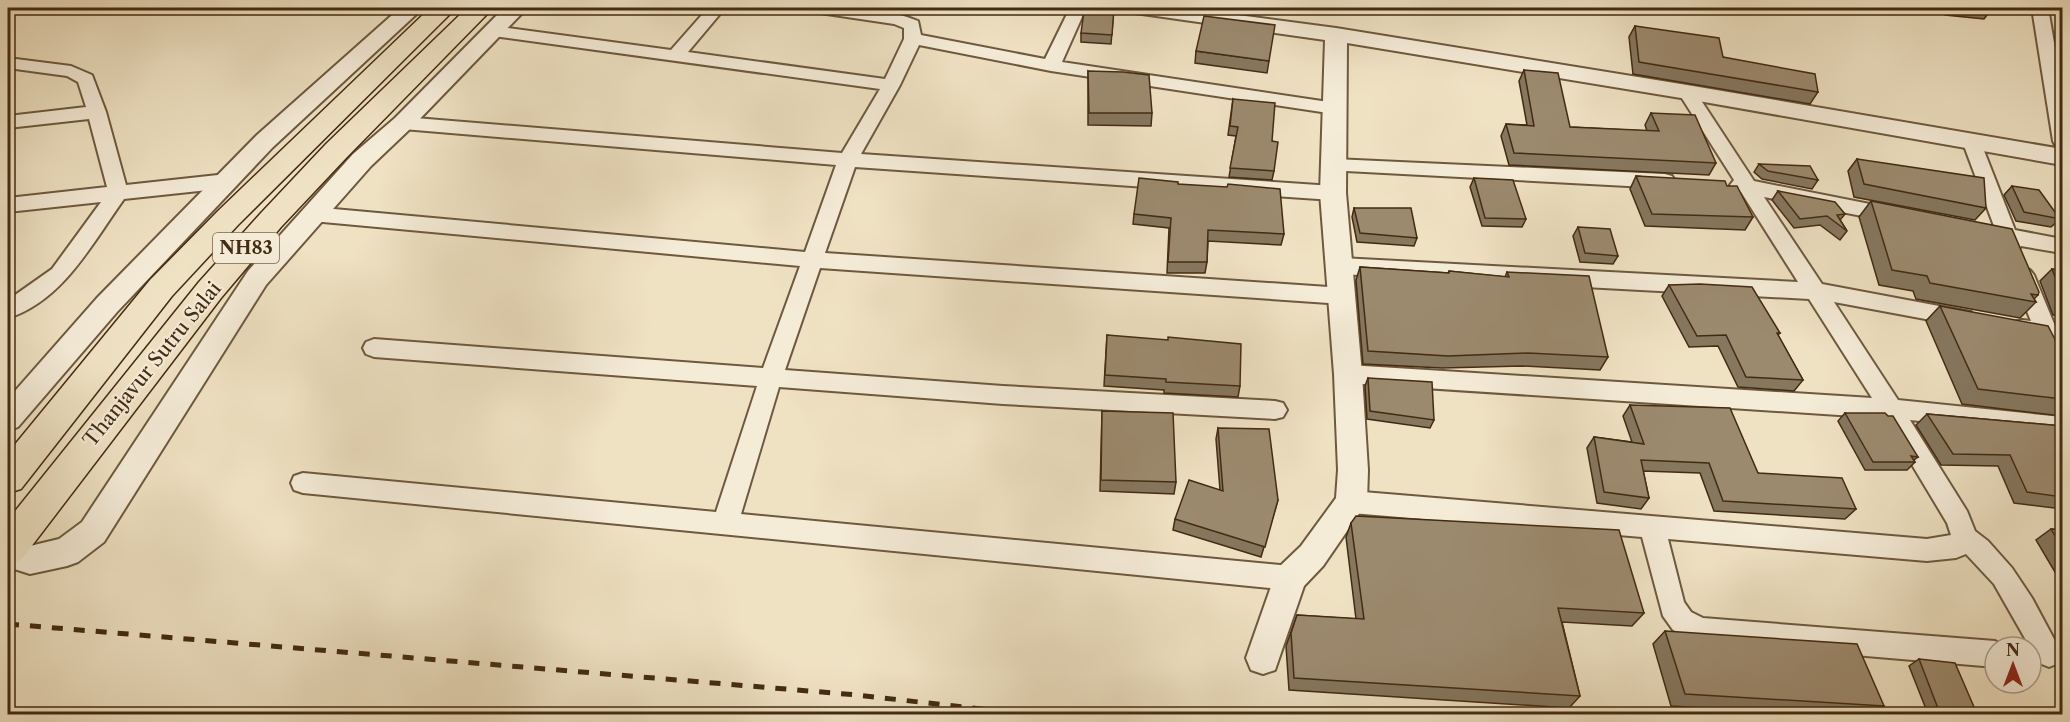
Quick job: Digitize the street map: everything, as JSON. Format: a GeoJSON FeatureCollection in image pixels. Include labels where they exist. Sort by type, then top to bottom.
{"type":"FeatureCollection","features":[{"type":"Feature","properties":{"kind":"highway","name":"Thanjavur Sutru Salai"},"geometry":{"type":"LineString","coordinates":[[8,478],[161,288],[228,218],[444,8]]}},
{"type":"Feature","properties":{"kind":"highway","name":"Thanjavur Sutru Salai"},"geometry":{"type":"LineString","coordinates":[[8,550],[36,510],[210,290],[271,220],[336,151],[487,19]]}},
{"type":"Feature","properties":{"kind":"street"},"geometry":{"type":"LineString","coordinates":[[8,419],[107,305],[266,141],[412,8]]}},
{"type":"Feature","properties":{"kind":"street"},"geometry":{"type":"LineString","coordinates":[[8,550],[30,560],[67,552],[93,532],[257,278],[362,160],[403,123],[487,19],[516,8]]}},
{"type":"Feature","properties":{"kind":"street"},"geometry":{"type":"LineString","coordinates":[[674,57],[717,8]]}},
{"type":"Feature","properties":{"kind":"street"},"geometry":{"type":"LineString","coordinates":[[725,524],[771,377],[848,160],[891,85],[914,39],[912,25],[898,19],[820,8]]}},
{"type":"Feature","properties":{"kind":"street"},"geometry":{"type":"LineString","coordinates":[[1051,66],[1078,8]]}},
{"type":"Feature","properties":{"kind":"street"},"geometry":{"type":"LineString","coordinates":[[1142,8],[1336,35],[1687,92],[2062,157]]}},
{"type":"Feature","properties":{"kind":"street"},"geometry":{"type":"LineString","coordinates":[[2040,8],[2062,141]]}},
{"type":"Feature","properties":{"kind":"street"},"geometry":{"type":"LineString","coordinates":[[487,19],[674,57],[891,85]]}},
{"type":"Feature","properties":{"kind":"street"},"geometry":{"type":"LineString","coordinates":[[1263,658],[1290,578],[1312,555],[1351,502],[1353,470],[1348,374],[1334,193],[1336,35]]}},
{"type":"Feature","properties":{"kind":"street"},"geometry":{"type":"LineString","coordinates":[[914,39],[1051,66],[1335,108]]}},
{"type":"Feature","properties":{"kind":"street"},"geometry":{"type":"LineString","coordinates":[[8,63],[71,71],[86,79],[97,111],[118,193]]}},
{"type":"Feature","properties":{"kind":"street"},"geometry":{"type":"LineString","coordinates":[[1687,92],[1891,409],[1958,519],[1965,538],[1980,548],[2004,574],[2048,655]]}},
{"type":"Feature","properties":{"kind":"street"},"geometry":{"type":"LineString","coordinates":[[8,122],[97,111]]}},
{"type":"Feature","properties":{"kind":"street"},"geometry":{"type":"LineString","coordinates":[[403,123],[848,160],[1334,193]]}},
{"type":"Feature","properties":{"kind":"street"},"geometry":{"type":"LineString","coordinates":[[1972,142],[2007,235],[2054,334],[2062,365]]}},
{"type":"Feature","properties":{"kind":"street"},"geometry":{"type":"LineString","coordinates":[[1334,165],[1689,183]]}},
{"type":"Feature","properties":{"kind":"street"},"geometry":{"type":"LineString","coordinates":[[8,205],[227,181]]}},
{"type":"Feature","properties":{"kind":"street"},"geometry":{"type":"LineString","coordinates":[[1725,184],[1749,186],[1914,219]]}},
{"type":"Feature","properties":{"kind":"street"},"geometry":{"type":"LineString","coordinates":[[8,310],[29,298],[59,274],[118,193]]}},
{"type":"Feature","properties":{"kind":"street"},"geometry":{"type":"LineString","coordinates":[[312,214],[813,260],[1343,296]]}},
{"type":"Feature","properties":{"kind":"street"},"geometry":{"type":"LineString","coordinates":[[1972,229],[2062,246]]}},
{"type":"Feature","properties":{"kind":"street"},"geometry":{"type":"LineString","coordinates":[[1341,266],[1815,291],[2054,334]]}},
{"type":"Feature","properties":{"kind":"street"},"geometry":{"type":"LineString","coordinates":[[374,348],[1003,395],[1275,410]]}},
{"type":"Feature","properties":{"kind":"street"},"geometry":{"type":"LineString","coordinates":[[1348,374],[1891,409],[2062,426]]}},
{"type":"Feature","properties":{"kind":"street"},"geometry":{"type":"LineString","coordinates":[[303,483],[1290,578]]}},
{"type":"Feature","properties":{"kind":"street"},"geometry":{"type":"LineString","coordinates":[[1351,502],[1927,550],[1956,547],[1965,538]]}},
{"type":"Feature","properties":{"kind":"street"},"geometry":{"type":"LineString","coordinates":[[1652,528],[1672,607],[1682,621],[1701,630],[1983,653]]}},
{"type":"Feature","properties":{"kind":"building"},"geometry":{"type":"Polygon","coordinates":[[[1085,8],[1114,8],[1112,35],[1081,33],[1085,8]]]}},
{"type":"Feature","properties":{"kind":"building"},"geometry":{"type":"Polygon","coordinates":[[[1958,8],[1989,8],[1991,10],[1958,8]]]}},
{"type":"Feature","properties":{"kind":"building"},"geometry":{"type":"Polygon","coordinates":[[[1204,16],[1275,25],[1269,61],[1196,51],[1204,16]]]}},
{"type":"Feature","properties":{"kind":"building"},"geometry":{"type":"Polygon","coordinates":[[[1635,26],[1719,38],[1723,57],[1815,74],[1818,92],[1639,62],[1635,26]]]}},
{"type":"Feature","properties":{"kind":"building"},"geometry":{"type":"Polygon","coordinates":[[[1524,70],[1558,73],[1570,127],[1659,131],[1651,113],[1695,115],[1716,163],[1514,153],[1506,124],[1534,126],[1524,70]]]}},
{"type":"Feature","properties":{"kind":"building"},"geometry":{"type":"Polygon","coordinates":[[[1088,71],[1149,75],[1152,113],[1089,113],[1088,71]]]}},
{"type":"Feature","properties":{"kind":"building"},"geometry":{"type":"Polygon","coordinates":[[[1233,99],[1275,103],[1272,141],[1278,142],[1274,171],[1230,168],[1238,127],[1230,126],[1233,99]]]}},
{"type":"Feature","properties":{"kind":"building"},"geometry":{"type":"Polygon","coordinates":[[[1857,159],[1984,178],[1986,208],[1864,184],[1857,159]]]}},
{"type":"Feature","properties":{"kind":"building"},"geometry":{"type":"Polygon","coordinates":[[[1759,164],[1810,166],[1818,180],[1768,171],[1759,164]]]}},
{"type":"Feature","properties":{"kind":"building"},"geometry":{"type":"Polygon","coordinates":[[[1636,176],[1725,181],[1727,186],[1737,186],[1753,217],[1652,214],[1636,176]]]}},
{"type":"Feature","properties":{"kind":"building"},"geometry":{"type":"Polygon","coordinates":[[[1139,178],[1178,182],[1178,184],[1227,187],[1228,184],[1280,189],[1284,234],[1208,230],[1207,262],[1168,262],[1171,218],[1134,214],[1139,178]]]}},
{"type":"Feature","properties":{"kind":"building"},"geometry":{"type":"Polygon","coordinates":[[[1474,178],[1513,180],[1526,219],[1485,218],[1474,178]]]}},
{"type":"Feature","properties":{"kind":"building"},"geometry":{"type":"Polygon","coordinates":[[[2012,186],[2039,190],[2060,219],[2024,212],[2012,186]]]}},
{"type":"Feature","properties":{"kind":"building"},"geometry":{"type":"Polygon","coordinates":[[[1778,191],[1835,202],[1845,214],[1837,215],[1847,231],[1827,216],[1800,219],[1778,191]]]}},
{"type":"Feature","properties":{"kind":"building"},"geometry":{"type":"Polygon","coordinates":[[[1871,201],[2012,229],[2039,292],[2038,295],[2031,294],[2036,302],[1930,283],[1927,276],[1892,270],[1871,201]]]}},
{"type":"Feature","properties":{"kind":"building"},"geometry":{"type":"Polygon","coordinates":[[[1354,208],[1411,208],[1417,238],[1360,233],[1354,208]]]}},
{"type":"Feature","properties":{"kind":"building"},"geometry":{"type":"Polygon","coordinates":[[[1578,227],[1610,229],[1618,256],[1585,253],[1578,227]]]}},
{"type":"Feature","properties":{"kind":"building"},"geometry":{"type":"Polygon","coordinates":[[[1360,267],[1449,273],[1449,271],[1509,277],[1507,272],[1589,276],[1608,357],[1528,353],[1448,356],[1368,351],[1360,267]]]}},
{"type":"Feature","properties":{"kind":"building"},"geometry":{"type":"Polygon","coordinates":[[[2052,269],[2062,271],[2062,295],[2052,269]]]}},
{"type":"Feature","properties":{"kind":"building"},"geometry":{"type":"Polygon","coordinates":[[[1669,285],[1752,287],[1780,333],[1777,333],[1803,380],[1746,377],[1726,335],[1697,336],[1669,285]]]}},
{"type":"Feature","properties":{"kind":"building"},"geometry":{"type":"Polygon","coordinates":[[[1940,306],[2048,326],[2062,353],[2062,399],[1978,389],[1940,306]]]}},
{"type":"Feature","properties":{"kind":"building"},"geometry":{"type":"Polygon","coordinates":[[[1107,335],[1168,340],[1168,337],[1241,344],[1240,386],[1166,382],[1166,379],[1105,375],[1107,335]]]}},
{"type":"Feature","properties":{"kind":"building"},"geometry":{"type":"Polygon","coordinates":[[[1368,378],[1432,382],[1434,420],[1370,411],[1368,378]]]}},
{"type":"Feature","properties":{"kind":"building"},"geometry":{"type":"Polygon","coordinates":[[[1630,405],[1730,408],[1758,473],[1842,478],[1856,509],[1723,501],[1709,463],[1641,460],[1649,498],[1604,492],[1594,437],[1644,444],[1630,405]]]}},
{"type":"Feature","properties":{"kind":"building"},"geometry":{"type":"Polygon","coordinates":[[[1102,411],[1173,413],[1176,482],[1101,480],[1102,411]]]}},
{"type":"Feature","properties":{"kind":"building"},"geometry":{"type":"Polygon","coordinates":[[[1845,413],[1885,413],[1893,416],[1918,457],[1911,456],[1915,462],[1873,462],[1845,413]]]}},
{"type":"Feature","properties":{"kind":"building"},"geometry":{"type":"Polygon","coordinates":[[[1927,414],[2062,426],[2062,497],[2027,492],[2010,455],[1953,454],[1927,414]]]}},
{"type":"Feature","properties":{"kind":"building"},"geometry":{"type":"Polygon","coordinates":[[[1218,428],[1269,429],[1278,500],[1265,547],[1175,519],[1189,480],[1223,491],[1218,428]]]}},
{"type":"Feature","properties":{"kind":"building"},"geometry":{"type":"Polygon","coordinates":[[[1356,516],[1619,530],[1644,613],[1558,608],[1580,696],[1294,678],[1291,633],[1297,615],[1364,619],[1351,523],[1356,516]]]}},
{"type":"Feature","properties":{"kind":"building"},"geometry":{"type":"Polygon","coordinates":[[[2051,529],[2062,530],[2062,548],[2051,529]]]}},
{"type":"Feature","properties":{"kind":"building"},"geometry":{"type":"Polygon","coordinates":[[[1665,631],[1857,644],[1884,706],[1685,694],[1665,631]]]}},
{"type":"Feature","properties":{"kind":"building"},"geometry":{"type":"Polygon","coordinates":[[[1919,659],[1955,663],[1977,714],[1939,711],[1919,659]]]}},
{"type":"Feature","properties":{"kind":"railway"},"geometry":{"type":"LineString","coordinates":[[8,624],[857,695],[1025,714]]}}]}
